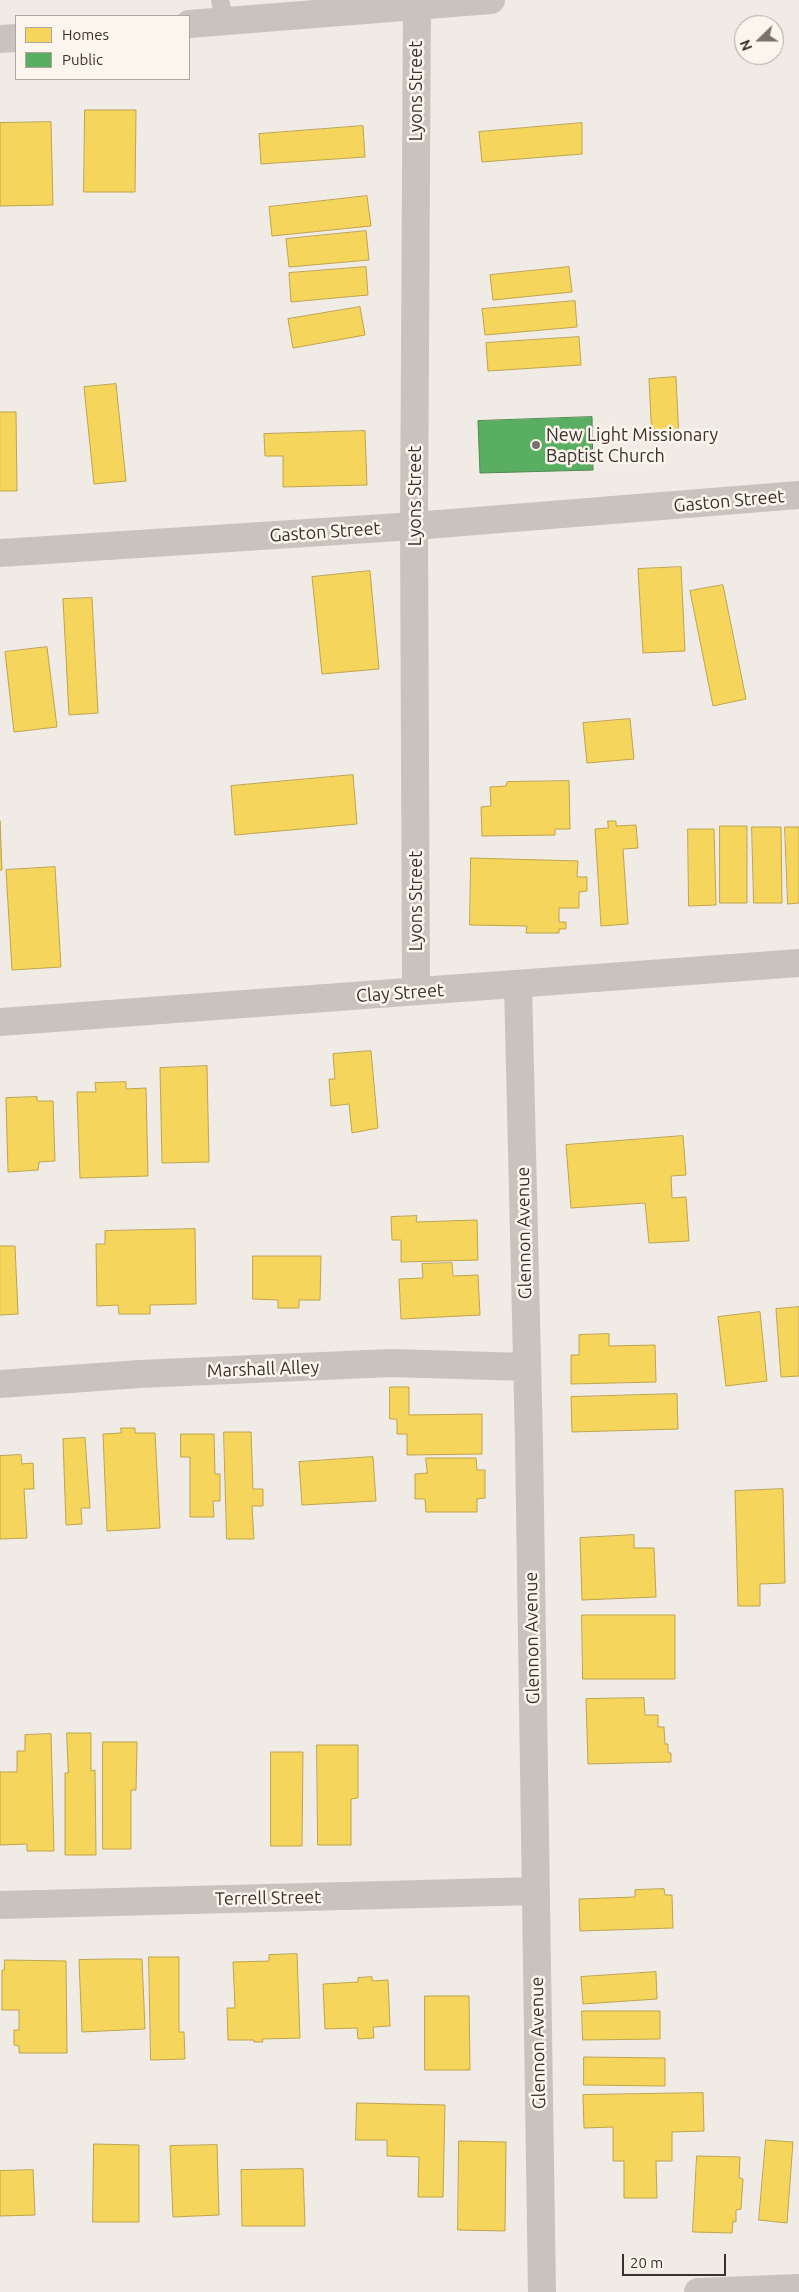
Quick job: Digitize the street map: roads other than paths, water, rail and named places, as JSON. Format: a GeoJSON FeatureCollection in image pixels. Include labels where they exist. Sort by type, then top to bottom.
{"type":"FeatureCollection","features":[{"type":"Feature","properties":{"kind":"street"},"geometry":{"type":"LineString","coordinates":[[190,24],[222,10],[491,0]]}},
{"type":"Feature","properties":{"kind":"street","name":"Lyons Street"},"geometry":{"type":"LineString","coordinates":[[416,991],[414,526],[417,3]]}},
{"type":"Feature","properties":{"kind":"street"},"geometry":{"type":"LineString","coordinates":[[0,39],[15,38]]}},
{"type":"Feature","properties":{"kind":"street","name":"Gaston Street"},"geometry":{"type":"LineString","coordinates":[[0,553],[414,526],[799,495]]}},
{"type":"Feature","properties":{"kind":"street","name":"Clay Street"},"geometry":{"type":"LineString","coordinates":[[0,1022],[799,963]]}},
{"type":"Feature","properties":{"kind":"street","name":"Glennon Avenue"},"geometry":{"type":"LineString","coordinates":[[518,984],[527,1368],[542,2292]]}},
{"type":"Feature","properties":{"kind":"street","name":"Marshall Alley"},"geometry":{"type":"LineString","coordinates":[[0,1384],[140,1374],[391,1363],[527,1368]]}},
{"type":"Feature","properties":{"kind":"street","name":"Terrell Street"},"geometry":{"type":"LineString","coordinates":[[0,1905],[536,1891]]}},
{"type":"Feature","properties":{"kind":"street"},"geometry":{"type":"LineString","coordinates":[[698,2292],[799,2288]]}},
{"type":"Feature","properties":{"kind":"place","name":"New Light Missionary Baptist Church"},"geometry":{"type":"Point","coordinates":[536,445]}}]}
